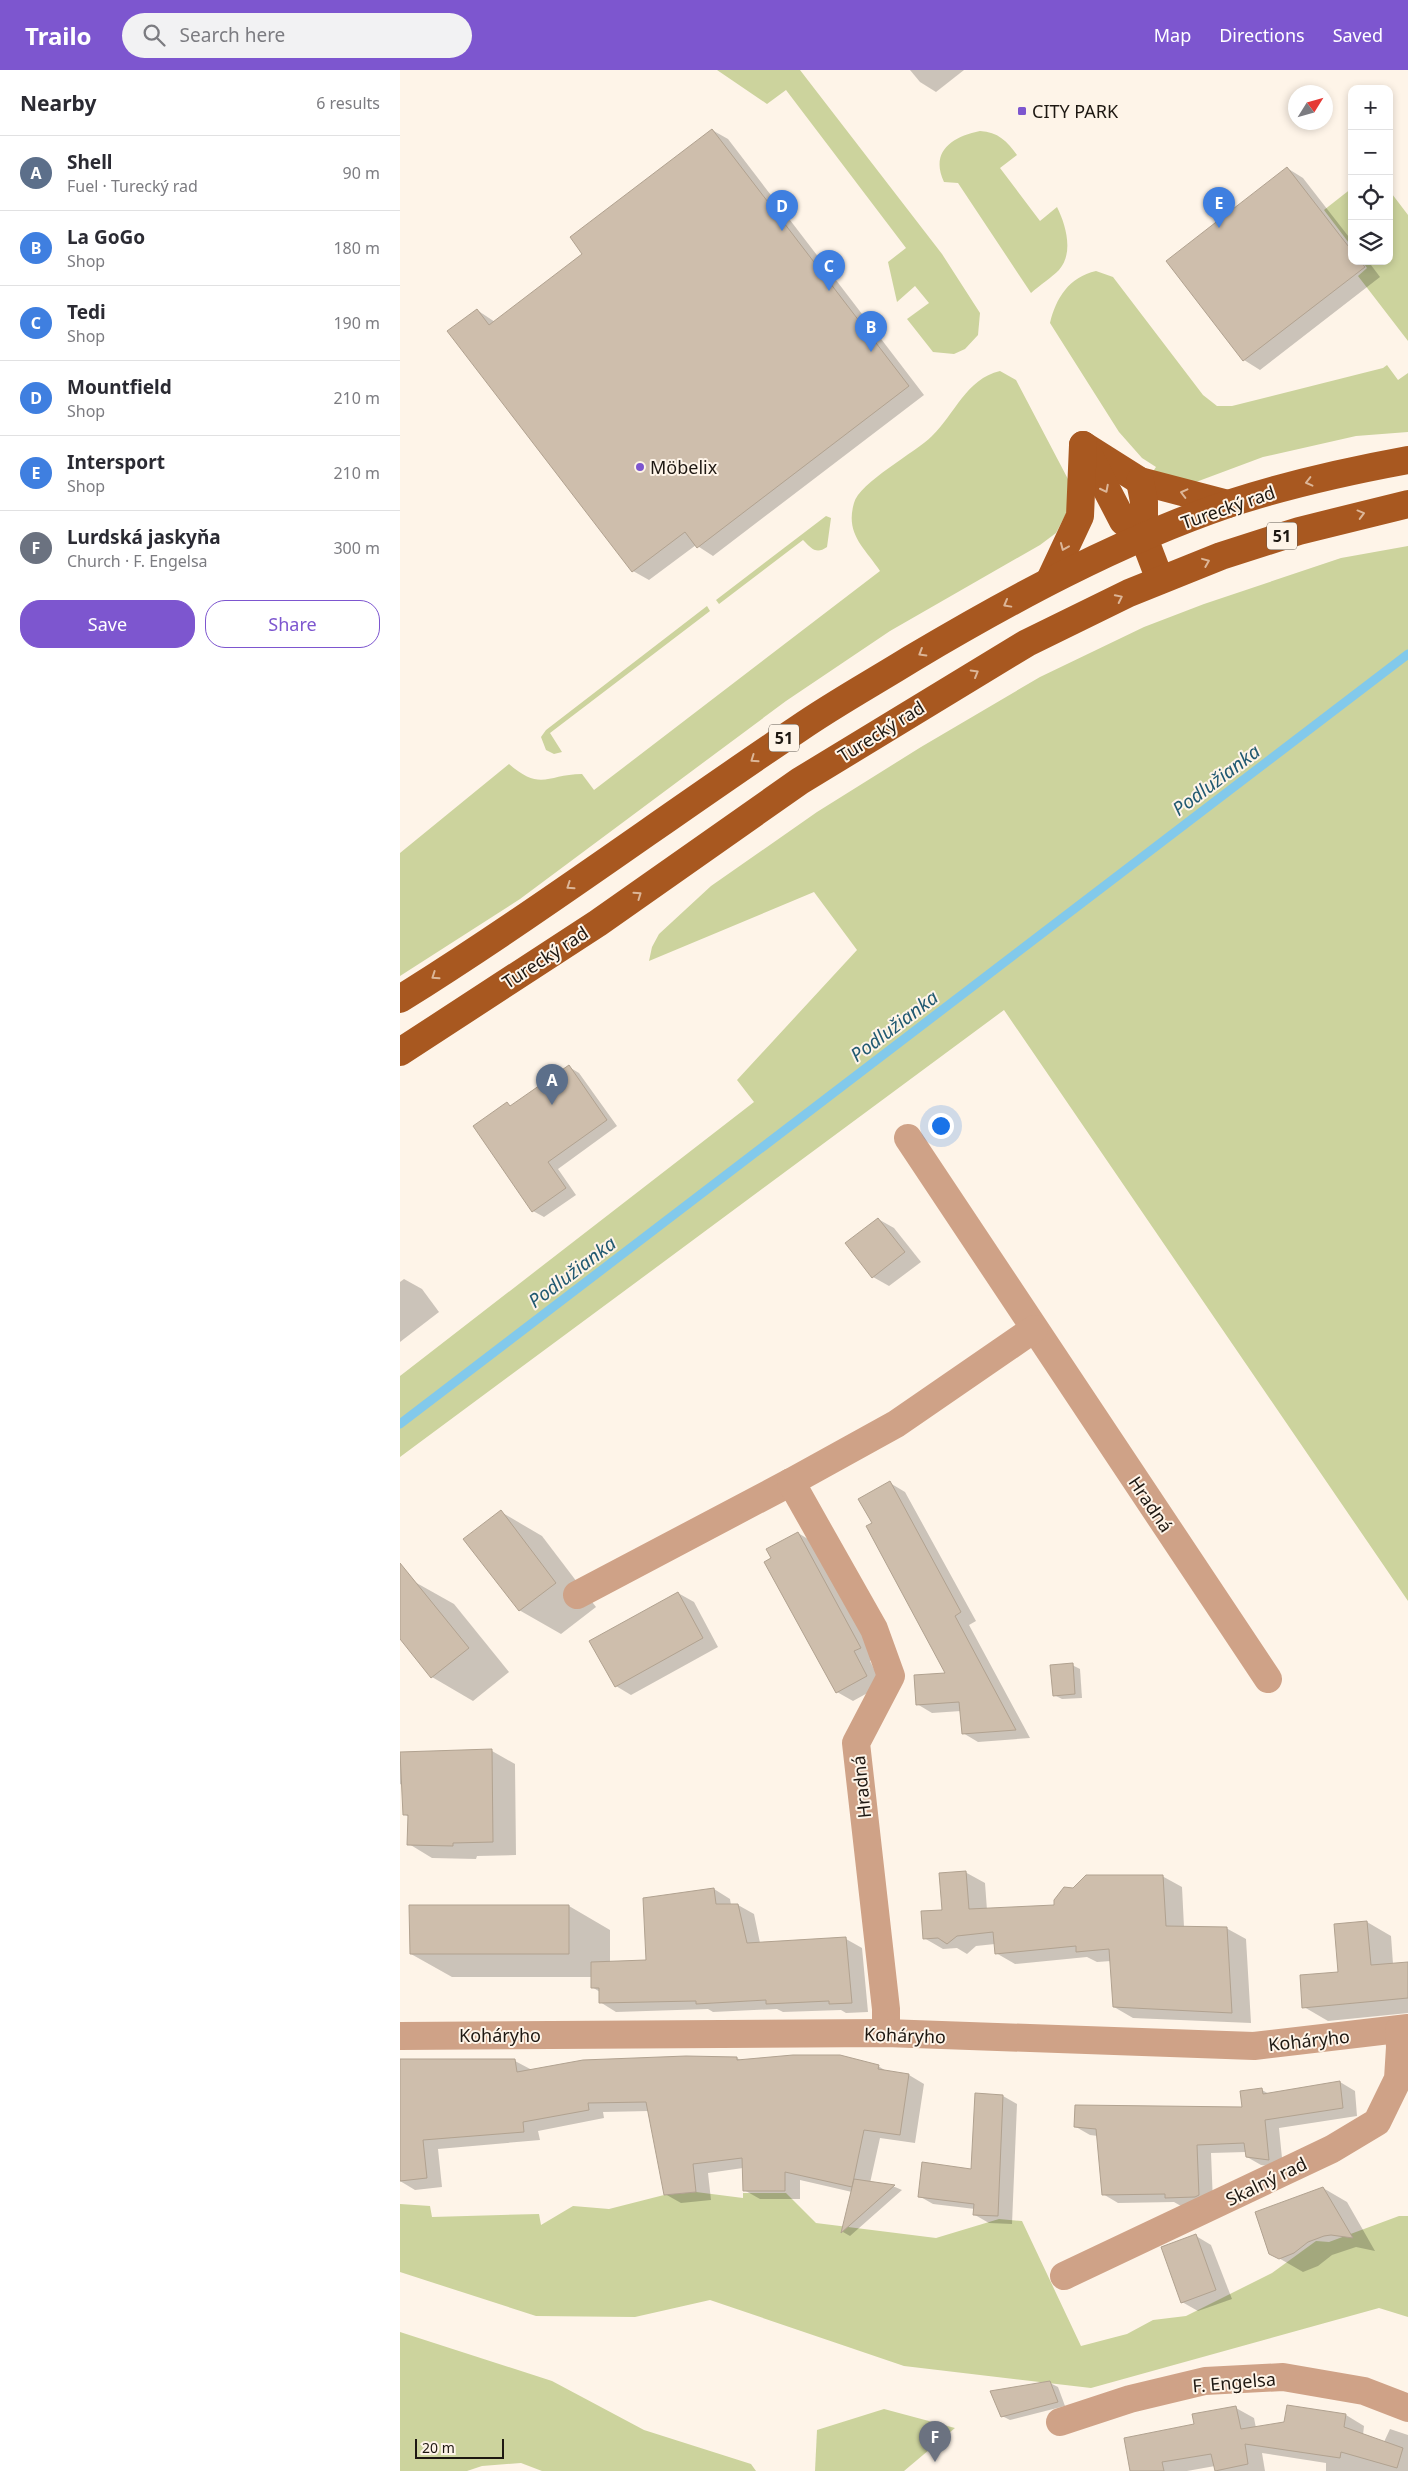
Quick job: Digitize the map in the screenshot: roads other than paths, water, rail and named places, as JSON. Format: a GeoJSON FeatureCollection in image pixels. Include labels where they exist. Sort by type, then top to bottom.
{"type":"FeatureCollection","features":[{"type":"Feature","properties":{"kind":"main road"},"geometry":{"type":"LineString","coordinates":[[1083,445],[1140,481],[1228,504]]}},
{"type":"Feature","properties":{"kind":"main road"},"geometry":{"type":"LineString","coordinates":[[1083,445],[1123,521],[1144,538]]}},
{"type":"Feature","properties":{"kind":"main road"},"geometry":{"type":"LineString","coordinates":[[1050,580],[1080,516],[1083,445]]}},
{"type":"Feature","properties":{"kind":"main road","name":"Turecký rad"},"geometry":{"type":"LineString","coordinates":[[400,999],[581,879],[800,727],[963,628],[1050,580],[1144,538],[1228,504],[1363,468],[1408,460]]}},
{"type":"Feature","properties":{"kind":"main road"},"geometry":{"type":"LineString","coordinates":[[1140,481],[1144,502],[1144,538],[1160,580]]}},
{"type":"Feature","properties":{"kind":"main road","name":"Turecký rad"},"geometry":{"type":"LineString","coordinates":[[400,1052],[598,923],[800,781],[1027,643],[1160,580],[1221,556],[1299,531],[1408,504]]}},
{"type":"Feature","properties":{"kind":"street","name":"Hradná"},"geometry":{"type":"LineString","coordinates":[[908,1138],[1268,1679]]}},
{"type":"Feature","properties":{"kind":"street"},"geometry":{"type":"LineString","coordinates":[[577,1595],[791,1482],[896,1424],[1034,1329]]}},
{"type":"Feature","properties":{"kind":"street","name":"Hradná"},"geometry":{"type":"LineString","coordinates":[[791,1482],[874,1629],[891,1676],[856,1744],[886,2009],[886,2033]]}},
{"type":"Feature","properties":{"kind":"street","name":"Koháryho"},"geometry":{"type":"LineString","coordinates":[[400,2036],[886,2033],[1254,2046],[1403,2029]]}},
{"type":"Feature","properties":{"kind":"street","name":"Skalný rad"},"geometry":{"type":"LineString","coordinates":[[1064,2276],[1332,2149],[1377,2122],[1398,2080],[1403,2029]]}},
{"type":"Feature","properties":{"kind":"street","name":"F. Engelsa"},"geometry":{"type":"LineString","coordinates":[[1060,2422],[1130,2399],[1205,2381],[1283,2377],[1364,2391],[1408,2408]]}},
{"type":"Feature","properties":{"kind":"waterway","name":"Podlužianka"},"geometry":{"type":"LineString","coordinates":[[400,1424],[1408,654]]}},
{"type":"Feature","properties":{"kind":"place","name":"CITY PARK"},"geometry":{"type":"Point","coordinates":[1022,111]}},
{"type":"Feature","properties":{"kind":"place","name":"Intersport"},"geometry":{"type":"Point","coordinates":[1219,228]}},
{"type":"Feature","properties":{"kind":"place","name":"Mountfield"},"geometry":{"type":"Point","coordinates":[782,231]}},
{"type":"Feature","properties":{"kind":"place","name":"Tedi"},"geometry":{"type":"Point","coordinates":[829,291]}},
{"type":"Feature","properties":{"kind":"place","name":"La GoGo"},"geometry":{"type":"Point","coordinates":[871,352]}},
{"type":"Feature","properties":{"kind":"place","name":"Möbelix"},"geometry":{"type":"Point","coordinates":[640,467]}},
{"type":"Feature","properties":{"kind":"place","name":"Shell"},"geometry":{"type":"Point","coordinates":[552,1105]}},
{"type":"Feature","properties":{"kind":"place","name":"Lurdská jaskyňa"},"geometry":{"type":"Point","coordinates":[935,2462]}}]}
